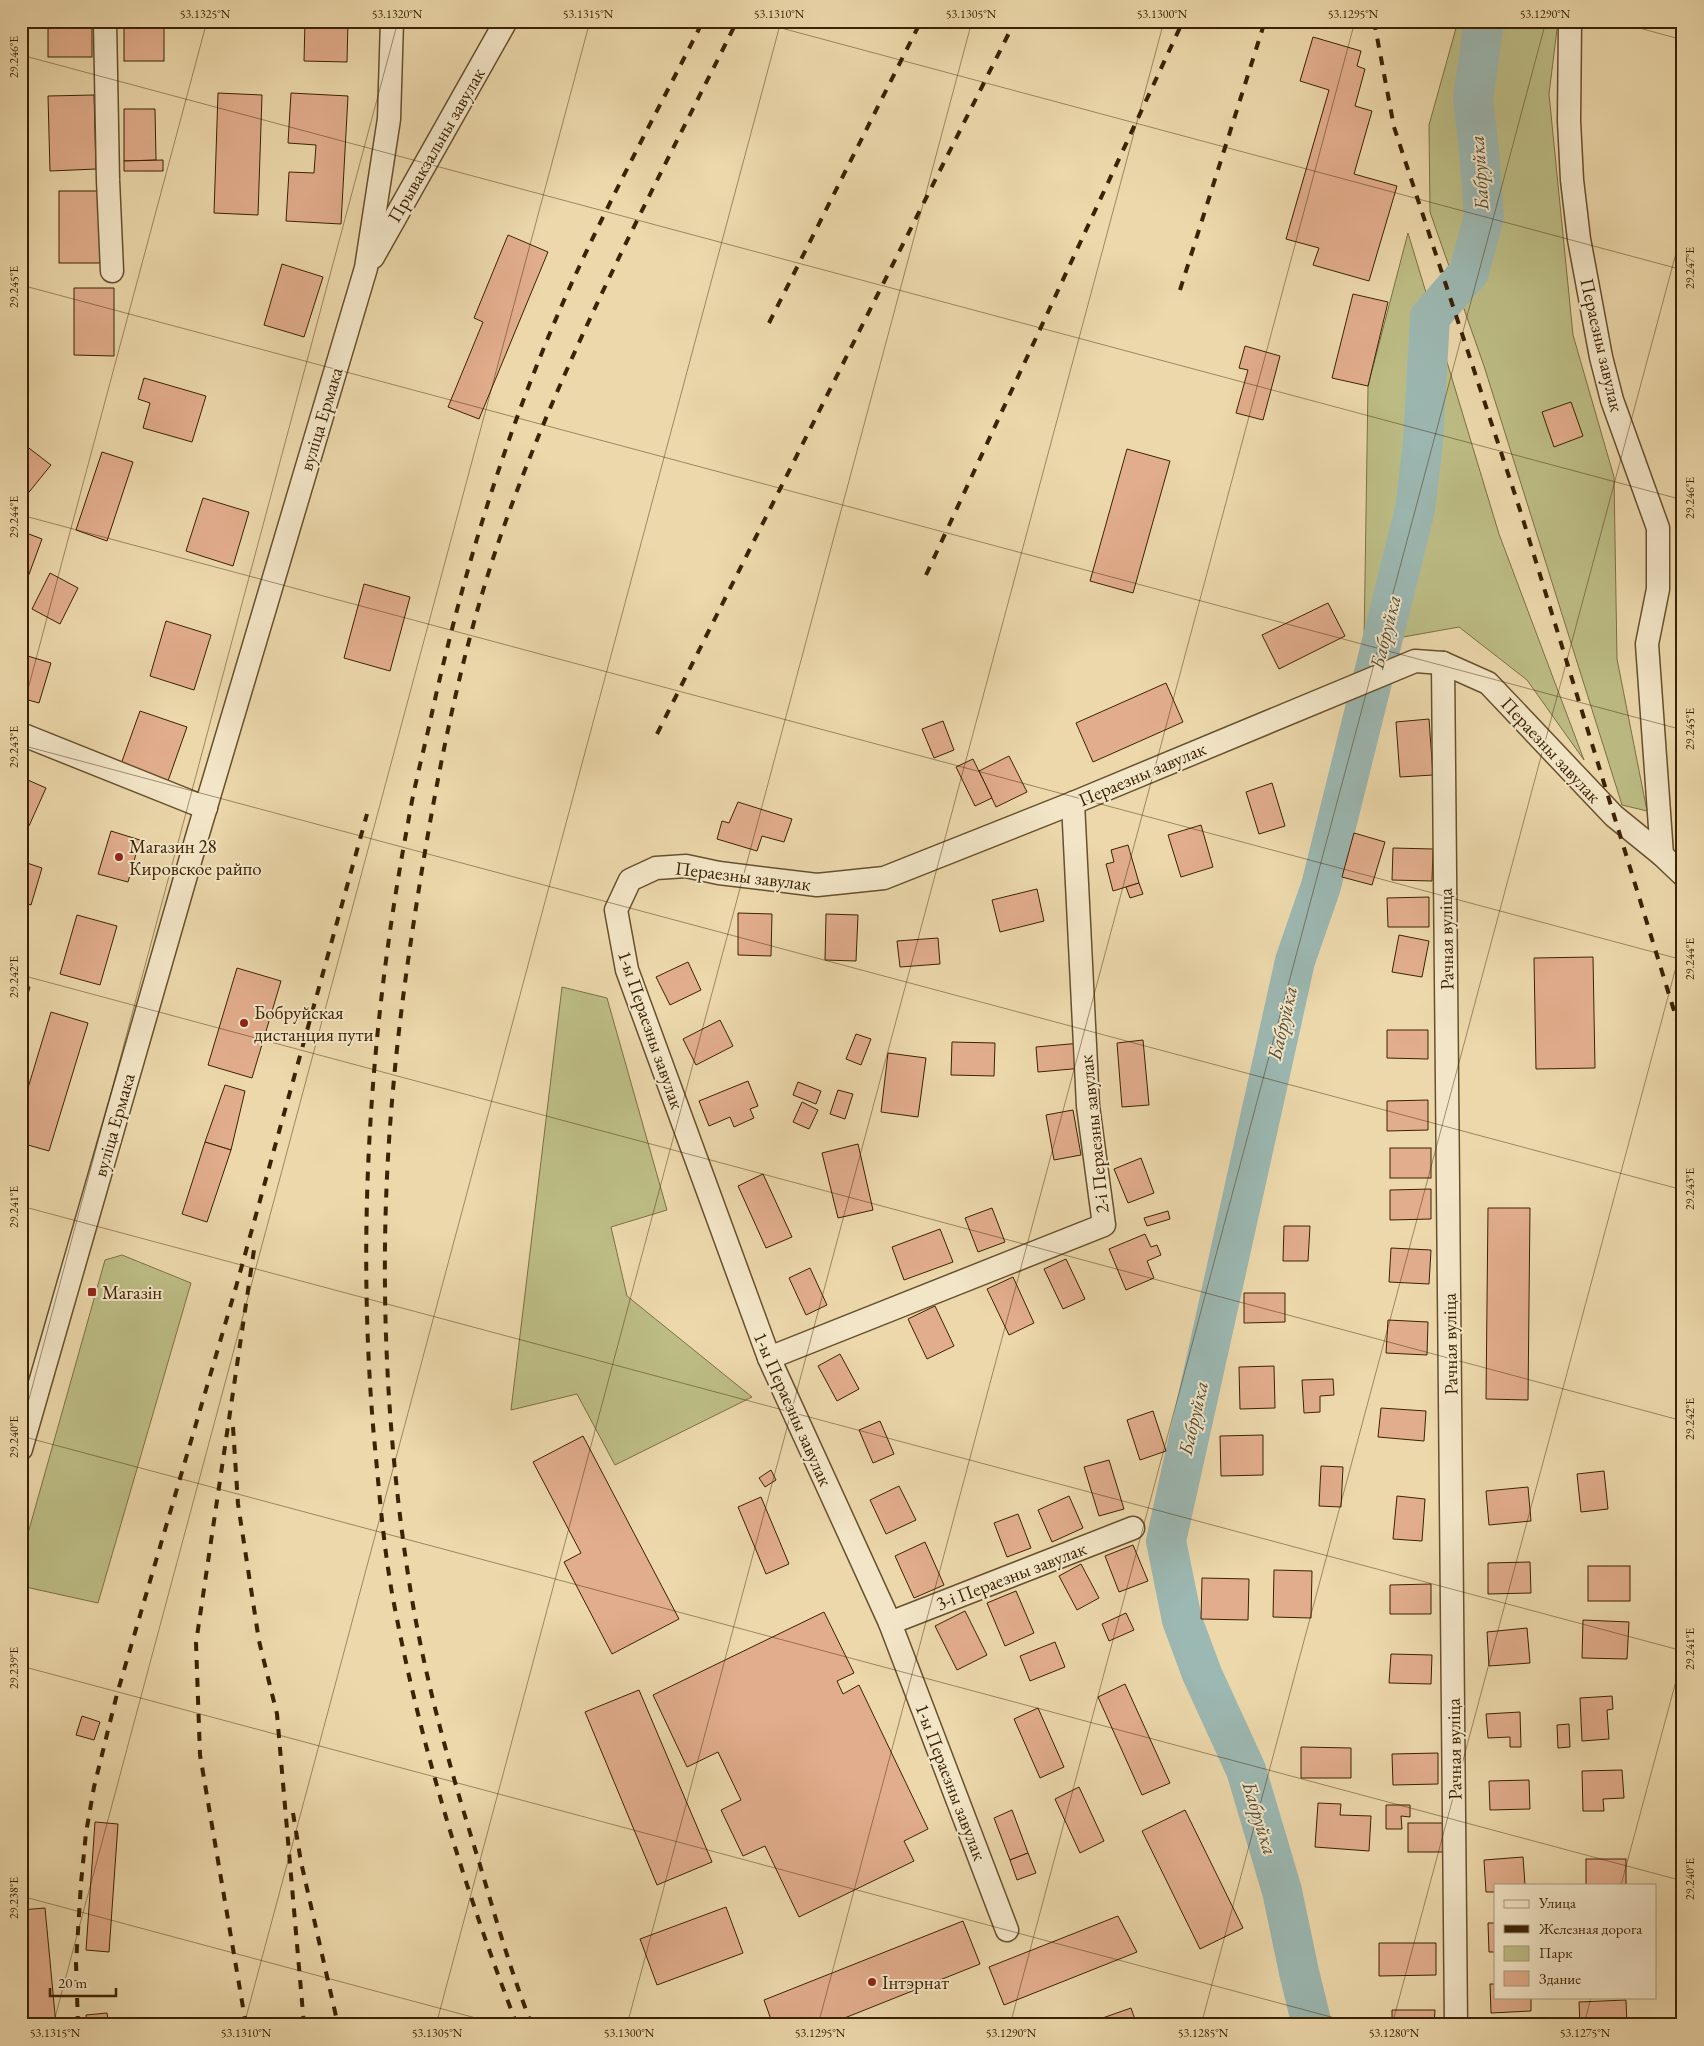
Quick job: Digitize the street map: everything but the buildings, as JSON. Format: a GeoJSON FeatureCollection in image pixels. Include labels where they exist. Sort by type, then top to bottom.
{"type":"FeatureCollection","features":[{"type":"Feature","properties":{"kind":"street"},"geometry":{"type":"LineString","coordinates":[[105,21],[112,271]]}},
{"type":"Feature","properties":{"kind":"street","name":"вуліца Ермака"},"geometry":{"type":"LineString","coordinates":[[22,1445],[206,808],[366,268],[389,119],[392,21]]}},
{"type":"Feature","properties":{"kind":"street","name":"Прывакзальны завулак"},"geometry":{"type":"LineString","coordinates":[[366,268],[506,21]]}},
{"type":"Feature","properties":{"kind":"street","name":"Пераезны завулак"},"geometry":{"type":"LineString","coordinates":[[1570,21],[1569,121],[1579,239],[1601,357],[1612,400],[1658,528],[1658,589],[1647,644],[1662,855]]}},
{"type":"Feature","properties":{"kind":"street","name":"Пераезны завулак"},"geometry":{"type":"LineString","coordinates":[[630,880],[656,868],[686,866],[719,873],[817,885],[884,878],[1073,803],[1414,661],[1443,663],[1488,683],[1614,816],[1662,855]]}},
{"type":"Feature","properties":{"kind":"street","name":"Рачная вуліца"},"geometry":{"type":"LineString","coordinates":[[1443,663],[1456,2025]]}},
{"type":"Feature","properties":{"kind":"street"},"geometry":{"type":"LineString","coordinates":[[21,734],[206,808]]}},
{"type":"Feature","properties":{"kind":"street","name":"2-і Пераезны завулак"},"geometry":{"type":"LineString","coordinates":[[769,1358],[1104,1225],[1088,1106],[1073,803]]}},
{"type":"Feature","properties":{"kind":"street"},"geometry":{"type":"LineString","coordinates":[[1662,855],[1683,875]]}},
{"type":"Feature","properties":{"kind":"street","name":"1-ы Пераезны завулак"},"geometry":{"type":"LineString","coordinates":[[630,880],[616,910],[627,970],[769,1358],[890,1623],[1008,1930]]}},
{"type":"Feature","properties":{"kind":"street","name":"3-і Пераезны завулак"},"geometry":{"type":"LineString","coordinates":[[890,1623],[1133,1528]]}},
{"type":"Feature","properties":{"kind":"green space"},"geometry":{"type":"Polygon","coordinates":[[[1458,21],[1558,21],[1549,94],[1573,335],[1614,477],[1617,659],[1647,811],[1622,805],[1484,366],[1430,212],[1429,125],[1458,21]]]}},
{"type":"Feature","properties":{"kind":"green space"},"geometry":{"type":"Polygon","coordinates":[[[1408,233],[1499,534],[1584,760],[1527,680],[1459,627],[1364,644],[1368,386],[1408,233]]]}},
{"type":"Feature","properties":{"kind":"green space"},"geometry":{"type":"Polygon","coordinates":[[[562,987],[607,998],[667,1210],[611,1227],[627,1296],[752,1397],[615,1465],[577,1394],[511,1410],[562,987]]]}},
{"type":"Feature","properties":{"kind":"green space"},"geometry":{"type":"Polygon","coordinates":[[[122,1255],[191,1283],[98,1603],[21,1586],[21,1558],[105,1260],[122,1255]]]}},
{"type":"Feature","properties":{"kind":"waterway","name":"Бабруйка"},"geometry":{"type":"LineString","coordinates":[[1312,2025],[1282,1891],[1246,1770],[1202,1674],[1182,1620],[1166,1541],[1295,961],[1321,886],[1415,509],[1423,442],[1430,317],[1469,272],[1484,216],[1473,99],[1484,21]]}},
{"type":"Feature","properties":{"kind":"railway"},"geometry":{"type":"LineString","coordinates":[[517,2025],[478,1919],[444,1812],[415,1703],[389,1574],[381,1515],[374,1437],[366,1283],[370,1129],[376,1052],[384,975],[412,800],[451,634],[492,490],[525,396],[579,267],[619,184],[703,21]]}},
{"type":"Feature","properties":{"kind":"railway"},"geometry":{"type":"LineString","coordinates":[[532,2025],[504,1946],[449,1760],[430,1689],[409,1581],[394,1459],[386,1336],[385,1274],[388,1151],[395,1064],[412,934],[445,742],[467,650],[493,560],[532,451],[586,327],[645,204],[737,21]]}},
{"type":"Feature","properties":{"kind":"railway"},"geometry":{"type":"LineString","coordinates":[[769,323],[921,21]]}},
{"type":"Feature","properties":{"kind":"railway"},"geometry":{"type":"LineString","coordinates":[[657,734],[1015,21]]}},
{"type":"Feature","properties":{"kind":"railway"},"geometry":{"type":"LineString","coordinates":[[926,575],[1183,21]]}},
{"type":"Feature","properties":{"kind":"railway"},"geometry":{"type":"LineString","coordinates":[[1180,290],[1265,21]]}},
{"type":"Feature","properties":{"kind":"railway"},"geometry":{"type":"LineString","coordinates":[[1374,21],[1394,127],[1521,513],[1683,1040]]}},
{"type":"Feature","properties":{"kind":"railway"},"geometry":{"type":"LineString","coordinates":[[78,2025],[76,1963],[81,1883],[86,1833],[94,1787],[117,1694],[236,1287],[367,814]]}},
{"type":"Feature","properties":{"kind":"railway"},"geometry":{"type":"LineString","coordinates":[[246,2025],[200,1755],[196,1643],[255,1243]]}},
{"type":"Feature","properties":{"kind":"railway"},"geometry":{"type":"LineString","coordinates":[[233,1427],[238,1504],[259,1641],[277,1714],[304,2025]]}},
{"type":"Feature","properties":{"kind":"railway"},"geometry":{"type":"LineString","coordinates":[[293,1813],[301,1862],[338,2025]]}},
{"type":"Feature","properties":{"kind":"place","name":"Магазин 28 Кировское райпо"},"geometry":{"type":"Point","coordinates":[119,857]}},
{"type":"Feature","properties":{"kind":"place","name":"Бобруйская дистанция пути"},"geometry":{"type":"Point","coordinates":[244,1023]}},
{"type":"Feature","properties":{"kind":"place","name":"Магазін"},"geometry":{"type":"Point","coordinates":[92,1292]}},
{"type":"Feature","properties":{"kind":"place","name":"Інтэрнат"},"geometry":{"type":"Point","coordinates":[872,1982]}}]}
